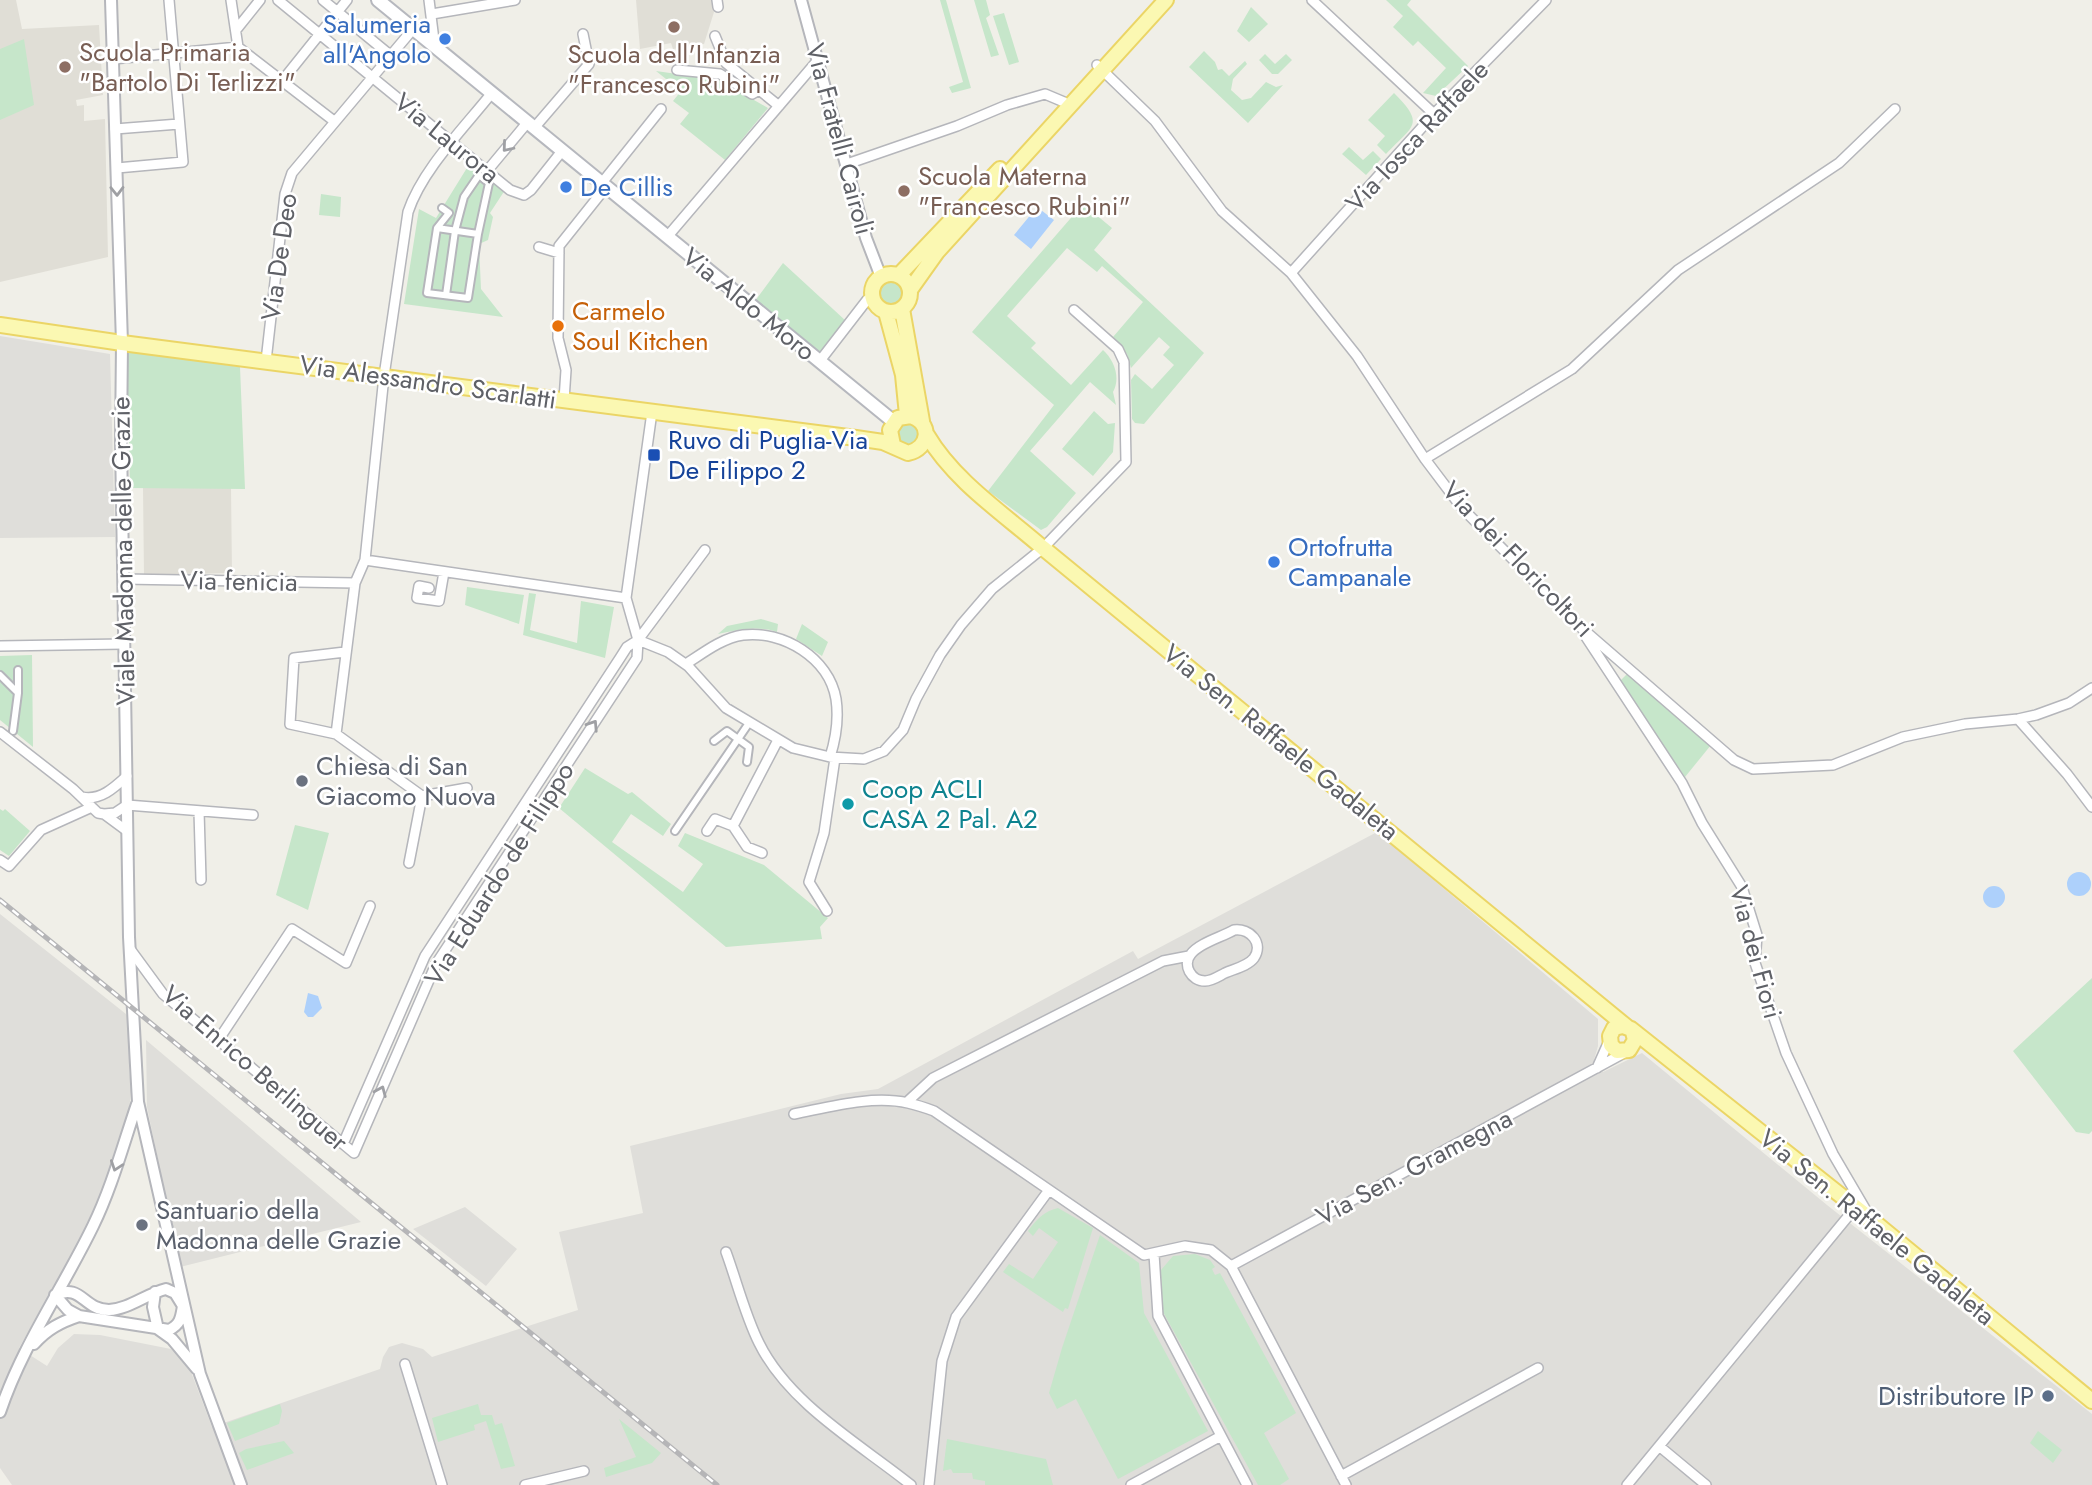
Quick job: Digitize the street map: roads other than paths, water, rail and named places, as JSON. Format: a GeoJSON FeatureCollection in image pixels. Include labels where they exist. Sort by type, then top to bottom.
{"type":"FeatureCollection","features":[{"type":"Feature","properties":{"kind":"main road","name":"Via Aldo Moro"},"geometry":{"type":"LineString","coordinates":[[377,0],[819,362],[897,421]]}},
{"type":"Feature","properties":{"kind":"main road"},"geometry":{"type":"LineString","coordinates":[[899,275],[1072,97],[1105,72],[1113,54],[1154,0]]}},
{"type":"Feature","properties":{"kind":"main road"},"geometry":{"type":"LineString","coordinates":[[1113,54],[1166,0]]}},
{"type":"Feature","properties":{"kind":"main road"},"geometry":{"type":"LineString","coordinates":[[910,290],[937,252],[1072,97]]}},
{"type":"Feature","properties":{"kind":"main road"},"geometry":{"type":"LineString","coordinates":[[886,312],[902,309],[909,301],[910,290],[899,275],[881,277],[874,285],[872,296],[877,306],[886,312],[903,376],[897,421],[889,435],[893,445],[902,452],[914,452],[923,445],[924,428],[902,309]]}},
{"type":"Feature","properties":{"kind":"main road","name":"Via Alessandro Scarlatti"},"geometry":{"type":"LineString","coordinates":[[0,325],[893,445]]}},
{"type":"Feature","properties":{"kind":"main road"},"geometry":{"type":"LineString","coordinates":[[897,421],[924,428]]}},
{"type":"Feature","properties":{"kind":"main road","name":"Via Alessandro Scarlatti"},"geometry":{"type":"LineString","coordinates":[[856,438],[883,432],[897,421]]}},
{"type":"Feature","properties":{"kind":"main road","name":"Via Sen. Raffaele Gadaleta"},"geometry":{"type":"LineString","coordinates":[[924,428],[936,452],[1044,548],[1602,1004],[1630,1030],[1871,1220],[2092,1401]]}},
{"type":"Feature","properties":{"kind":"main road","name":"Via Sen. Raffaele Gadaleta"},"geometry":{"type":"LineString","coordinates":[[914,452],[961,477]]}},
{"type":"Feature","properties":{"kind":"main road"},"geometry":{"type":"LineString","coordinates":[[1602,1004],[1610,1036]]}},
{"type":"Feature","properties":{"kind":"main road"},"geometry":{"type":"LineString","coordinates":[[1610,1036],[1618,1026],[1630,1030],[1635,1040],[1629,1050]]}},
{"type":"Feature","properties":{"kind":"main road","name":"Via Sen. Raffaele Gadaleta"},"geometry":{"type":"LineString","coordinates":[[1610,1036],[1613,1049],[1662,1054]]}},
{"type":"Feature","properties":{"kind":"street","name":"Viale Madonna delle Grazie"},"geometry":{"type":"LineString","coordinates":[[111,0],[122,343],[127,831],[138,1102]]}},
{"type":"Feature","properties":{"kind":"street"},"geometry":{"type":"LineString","coordinates":[[117,167],[183,162],[169,0]]}},
{"type":"Feature","properties":{"kind":"street"},"geometry":{"type":"LineString","coordinates":[[231,0],[238,47]]}},
{"type":"Feature","properties":{"kind":"street"},"geometry":{"type":"LineString","coordinates":[[236,30],[260,0]]}},
{"type":"Feature","properties":{"kind":"street","name":"Via Laurora"},"geometry":{"type":"LineString","coordinates":[[278,0],[519,195],[531,190],[562,152]]}},
{"type":"Feature","properties":{"kind":"street"},"geometry":{"type":"LineString","coordinates":[[323,0],[390,55]]}},
{"type":"Feature","properties":{"kind":"street"},"geometry":{"type":"LineString","coordinates":[[282,81],[347,0]]}},
{"type":"Feature","properties":{"kind":"street"},"geometry":{"type":"LineString","coordinates":[[429,0],[435,48]]}},
{"type":"Feature","properties":{"kind":"street"},"geometry":{"type":"LineString","coordinates":[[432,13],[512,0]]}},
{"type":"Feature","properties":{"kind":"street","name":"Via Fratelli Cairoli"},"geometry":{"type":"LineString","coordinates":[[801,0],[866,238],[881,277]]}},
{"type":"Feature","properties":{"kind":"street"},"geometry":{"type":"LineString","coordinates":[[1312,0],[1434,114]]}},
{"type":"Feature","properties":{"kind":"street","name":"Via Iosca Raffaele"},"geometry":{"type":"LineString","coordinates":[[1291,273],[1434,114],[1546,0]]}},
{"type":"Feature","properties":{"kind":"street","name":"Via De Deo"},"geometry":{"type":"LineString","coordinates":[[266,360],[285,194],[292,173],[412,29]]}},
{"type":"Feature","properties":{"kind":"street"},"geometry":{"type":"LineString","coordinates":[[487,171],[589,64],[583,34]]}},
{"type":"Feature","properties":{"kind":"street"},"geometry":{"type":"LineString","coordinates":[[715,36],[726,63],[779,106]]}},
{"type":"Feature","properties":{"kind":"street"},"geometry":{"type":"LineString","coordinates":[[113,58],[238,47],[334,121]]}},
{"type":"Feature","properties":{"kind":"street"},"geometry":{"type":"LineString","coordinates":[[667,237],[818,60]]}},
{"type":"Feature","properties":{"kind":"street"},"geometry":{"type":"LineString","coordinates":[[677,70],[720,74],[752,94],[759,90]]}},
{"type":"Feature","properties":{"kind":"street","name":"Via dei Floricoltori"},"geometry":{"type":"LineString","coordinates":[[1105,72],[1155,121],[1222,211],[1291,273],[1357,356],[1425,459],[1462,509],[1577,624],[1734,760],[1753,769],[1833,765],[1903,737],[1965,724],[2018,719],[2069,703],[2092,688]]}},
{"type":"Feature","properties":{"kind":"street"},"geometry":{"type":"LineString","coordinates":[[336,734],[355,583],[365,560],[384,376],[408,212],[414,194],[491,94]]}},
{"type":"Feature","properties":{"kind":"street"},"geometry":{"type":"LineString","coordinates":[[846,164],[995,112],[1007,105],[1045,94],[1072,97]]}},
{"type":"Feature","properties":{"kind":"street"},"geometry":{"type":"LineString","coordinates":[[564,400],[566,370],[558,338],[559,246],[661,109]]}},
{"type":"Feature","properties":{"kind":"street"},"geometry":{"type":"LineString","coordinates":[[1425,459],[1572,369],[1678,270],[1839,163],[1895,109]]}},
{"type":"Feature","properties":{"kind":"street"},"geometry":{"type":"LineString","coordinates":[[115,129],[179,124]]}},
{"type":"Feature","properties":{"kind":"street"},"geometry":{"type":"LineString","coordinates":[[442,208],[449,213],[437,228],[427,293],[468,298],[489,183],[479,175],[464,197],[455,231],[446,295]]}},
{"type":"Feature","properties":{"kind":"street"},"geometry":{"type":"LineString","coordinates":[[437,228],[478,234]]}},
{"type":"Feature","properties":{"kind":"street"},"geometry":{"type":"LineString","coordinates":[[539,247],[559,253]]}},
{"type":"Feature","properties":{"kind":"street"},"geometry":{"type":"LineString","coordinates":[[819,362],[872,296]]}},
{"type":"Feature","properties":{"kind":"street"},"geometry":{"type":"LineString","coordinates":[[638,640],[668,652],[686,664],[726,708],[793,748],[832,758],[864,759],[884,751],[903,730],[940,655],[961,625],[992,589],[1044,548],[1126,462],[1124,362],[1118,349],[1074,310]]}},
{"type":"Feature","properties":{"kind":"street"},"geometry":{"type":"LineString","coordinates":[[638,640],[626,598],[652,412]]}},
{"type":"Feature","properties":{"kind":"street"},"geometry":{"type":"LineString","coordinates":[[638,640],[705,550]]}},
{"type":"Feature","properties":{"kind":"street"},"geometry":{"type":"LineString","coordinates":[[365,560],[626,598]]}},
{"type":"Feature","properties":{"kind":"street"},"geometry":{"type":"LineString","coordinates":[[429,588],[419,586],[417,598],[439,601],[444,572]]}},
{"type":"Feature","properties":{"kind":"street","name":"Via fenicia"},"geometry":{"type":"LineString","coordinates":[[123,579],[355,583]]}},
{"type":"Feature","properties":{"kind":"street","name":"Via dei Fiori"},"geometry":{"type":"LineString","coordinates":[[1577,624],[1682,783],[1702,822],[1742,887],[1757,935],[1755,963],[1786,1054],[1833,1154],[1871,1220]]}},
{"type":"Feature","properties":{"kind":"street"},"geometry":{"type":"LineString","coordinates":[[686,664],[715,645],[743,635],[777,638],[799,646],[822,670],[836,699],[836,736],[824,833],[809,882],[827,911]]}},
{"type":"Feature","properties":{"kind":"street","name":"Via Eduardo de Filippo"},"geometry":{"type":"LineString","coordinates":[[343,1144],[425,956],[599,688],[627,647],[638,640]]}},
{"type":"Feature","properties":{"kind":"street","name":"Via Eduardo de Filippo"},"geometry":{"type":"LineString","coordinates":[[354,1153],[436,964],[637,658],[638,640]]}},
{"type":"Feature","properties":{"kind":"street"},"geometry":{"type":"LineString","coordinates":[[0,646],[124,644]]}},
{"type":"Feature","properties":{"kind":"street"},"geometry":{"type":"LineString","coordinates":[[345,652],[294,658],[290,724],[336,734],[422,796],[467,788]]}},
{"type":"Feature","properties":{"kind":"street"},"geometry":{"type":"LineString","coordinates":[[13,731],[18,670]]}},
{"type":"Feature","properties":{"kind":"street"},"geometry":{"type":"LineString","coordinates":[[0,676],[18,693]]}},
{"type":"Feature","properties":{"kind":"street"},"geometry":{"type":"LineString","coordinates":[[2018,719],[2067,774],[2092,807]]}},
{"type":"Feature","properties":{"kind":"street"},"geometry":{"type":"LineString","coordinates":[[675,831],[749,723]]}},
{"type":"Feature","properties":{"kind":"street"},"geometry":{"type":"LineString","coordinates":[[0,732],[98,813],[115,813],[127,803]]}},
{"type":"Feature","properties":{"kind":"street"},"geometry":{"type":"LineString","coordinates":[[713,741],[727,732],[738,738],[750,747],[747,762]]}},
{"type":"Feature","properties":{"kind":"street"},"geometry":{"type":"LineString","coordinates":[[733,826],[778,740]]}},
{"type":"Feature","properties":{"kind":"street"},"geometry":{"type":"LineString","coordinates":[[104,794],[127,776]]}},
{"type":"Feature","properties":{"kind":"street"},"geometry":{"type":"LineString","coordinates":[[80,796],[90,798],[117,793],[127,803],[253,815]]}},
{"type":"Feature","properties":{"kind":"street"},"geometry":{"type":"LineString","coordinates":[[410,863],[422,796]]}},
{"type":"Feature","properties":{"kind":"street"},"geometry":{"type":"LineString","coordinates":[[0,860],[9,866],[41,830],[92,807]]}},
{"type":"Feature","properties":{"kind":"street"},"geometry":{"type":"LineString","coordinates":[[199,811],[201,880]]}},
{"type":"Feature","properties":{"kind":"street"},"geometry":{"type":"LineString","coordinates":[[104,814],[127,831]]}},
{"type":"Feature","properties":{"kind":"street"},"geometry":{"type":"LineString","coordinates":[[707,831],[715,820],[733,826],[747,846],[762,853]]}},
{"type":"Feature","properties":{"kind":"street"},"geometry":{"type":"LineString","coordinates":[[219,1039],[292,929],[346,963],[370,906]]}},
{"type":"Feature","properties":{"kind":"street"},"geometry":{"type":"LineString","coordinates":[[907,1102],[933,1078],[1163,961],[1189,956],[1234,930],[1251,934],[1257,944],[1256,955],[1248,963],[1209,980],[1198,980],[1189,973],[1189,956]]}},
{"type":"Feature","properties":{"kind":"street","name":"Via Enrico Berlinguer"},"geometry":{"type":"LineString","coordinates":[[130,949],[163,993],[354,1153]]}},
{"type":"Feature","properties":{"kind":"street"},"geometry":{"type":"LineString","coordinates":[[1597,1068],[1610,1036]]}},
{"type":"Feature","properties":{"kind":"street","name":"Via Sen. Gramegna"},"geometry":{"type":"LineString","coordinates":[[1231,1266],[1629,1050]]}},
{"type":"Feature","properties":{"kind":"street"},"geometry":{"type":"LineString","coordinates":[[0,1412],[23,1356],[94,1224],[138,1102]]}},
{"type":"Feature","properties":{"kind":"street"},"geometry":{"type":"LineString","coordinates":[[138,1102],[200,1374],[241,1485]]}},
{"type":"Feature","properties":{"kind":"street"},"geometry":{"type":"LineString","coordinates":[[794,1114],[852,1103],[907,1102],[934,1111],[1144,1255],[1185,1246],[1211,1250],[1231,1266],[1343,1481],[1538,1368]]}},
{"type":"Feature","properties":{"kind":"street"},"geometry":{"type":"LineString","coordinates":[[929,1485],[942,1361],[956,1317],[1049,1190]]}},
{"type":"Feature","properties":{"kind":"street"},"geometry":{"type":"LineString","coordinates":[[1627,1485],[1855,1208]]}},
{"type":"Feature","properties":{"kind":"street"},"geometry":{"type":"LineString","coordinates":[[726,1252],[758,1342],[785,1383],[821,1415],[911,1485]]}},
{"type":"Feature","properties":{"kind":"street"},"geometry":{"type":"LineString","coordinates":[[1154,1254],[1158,1316],[1247,1485]]}},
{"type":"Feature","properties":{"kind":"street"},"geometry":{"type":"LineString","coordinates":[[166,1289],[175,1293],[183,1306],[181,1320],[176,1327],[169,1330],[79,1316],[68,1310],[55,1295],[72,1291],[94,1309],[111,1310],[166,1289]]}},
{"type":"Feature","properties":{"kind":"street"},"geometry":{"type":"LineString","coordinates":[[155,1292],[153,1307],[158,1329],[172,1339],[200,1374]]}},
{"type":"Feature","properties":{"kind":"street"},"geometry":{"type":"LineString","coordinates":[[23,1356],[43,1334],[60,1323],[79,1316]]}},
{"type":"Feature","properties":{"kind":"street"},"geometry":{"type":"LineString","coordinates":[[405,1364],[442,1485]]}},
{"type":"Feature","properties":{"kind":"street"},"geometry":{"type":"LineString","coordinates":[[1131,1485],[1221,1436]]}},
{"type":"Feature","properties":{"kind":"street"},"geometry":{"type":"LineString","coordinates":[[1659,1446],[1706,1485]]}},
{"type":"Feature","properties":{"kind":"street"},"geometry":{"type":"LineString","coordinates":[[525,1485],[584,1471]]}},
{"type":"Feature","properties":{"kind":"water"},"geometry":{"type":"Polygon","coordinates":[[[1037,207],[1054,220],[1031,249],[1014,235],[1037,207]]]}},
{"type":"Feature","properties":{"kind":"water"},"geometry":{"type":"Polygon","coordinates":[[[2079,872],[2087,876],[2091,884],[2087,892],[2079,896],[2071,892],[2067,884],[2071,876],[2079,872]]]}},
{"type":"Feature","properties":{"kind":"water"},"geometry":{"type":"Polygon","coordinates":[[[1994,886],[2002,889],[2005,897],[2002,905],[1994,908],[1986,905],[1983,897],[1986,889],[1994,886]]]}},
{"type":"Feature","properties":{"kind":"water"},"geometry":{"type":"Polygon","coordinates":[[[308,993],[318,996],[322,1008],[313,1017],[308,1017],[304,1012],[308,993]]]}},
{"type":"Feature","properties":{"kind":"railway"},"geometry":{"type":"LineString","coordinates":[[0,900],[717,1485]]}},
{"type":"Feature","properties":{"kind":"place","name":"Scuola dell'Infanzia \"Francesco Rubini\""},"geometry":{"type":"Point","coordinates":[674,27]}},
{"type":"Feature","properties":{"kind":"place","name":"Salumeria all'Angolo"},"geometry":{"type":"Point","coordinates":[445,39]}},
{"type":"Feature","properties":{"kind":"place","name":"Scuola Primaria \"Bartolo Di Terlizzi\""},"geometry":{"type":"Point","coordinates":[65,67]}},
{"type":"Feature","properties":{"kind":"place","name":"De Cillis"},"geometry":{"type":"Point","coordinates":[566,187]}},
{"type":"Feature","properties":{"kind":"place","name":"Scuola Materna \"Francesco Rubini\""},"geometry":{"type":"Point","coordinates":[904,191]}},
{"type":"Feature","properties":{"kind":"place","name":"Carmelo Soul Kitchen"},"geometry":{"type":"Point","coordinates":[558,326]}},
{"type":"Feature","properties":{"kind":"place","name":"Ruvo di Puglia-Via De Filippo 2"},"geometry":{"type":"Point","coordinates":[654,455]}},
{"type":"Feature","properties":{"kind":"place","name":"Ortofrutta Campanale"},"geometry":{"type":"Point","coordinates":[1274,562]}},
{"type":"Feature","properties":{"kind":"place","name":"Chiesa di San Giacomo Nuova"},"geometry":{"type":"Point","coordinates":[302,781]}},
{"type":"Feature","properties":{"kind":"place","name":"Coop ACLI CASA 2 Pal. A2"},"geometry":{"type":"Point","coordinates":[848,804]}},
{"type":"Feature","properties":{"kind":"place","name":"Santuario della Madonna delle Grazie"},"geometry":{"type":"Point","coordinates":[142,1225]}},
{"type":"Feature","properties":{"kind":"place","name":"Distributore IP"},"geometry":{"type":"Point","coordinates":[2048,1396]}}]}
